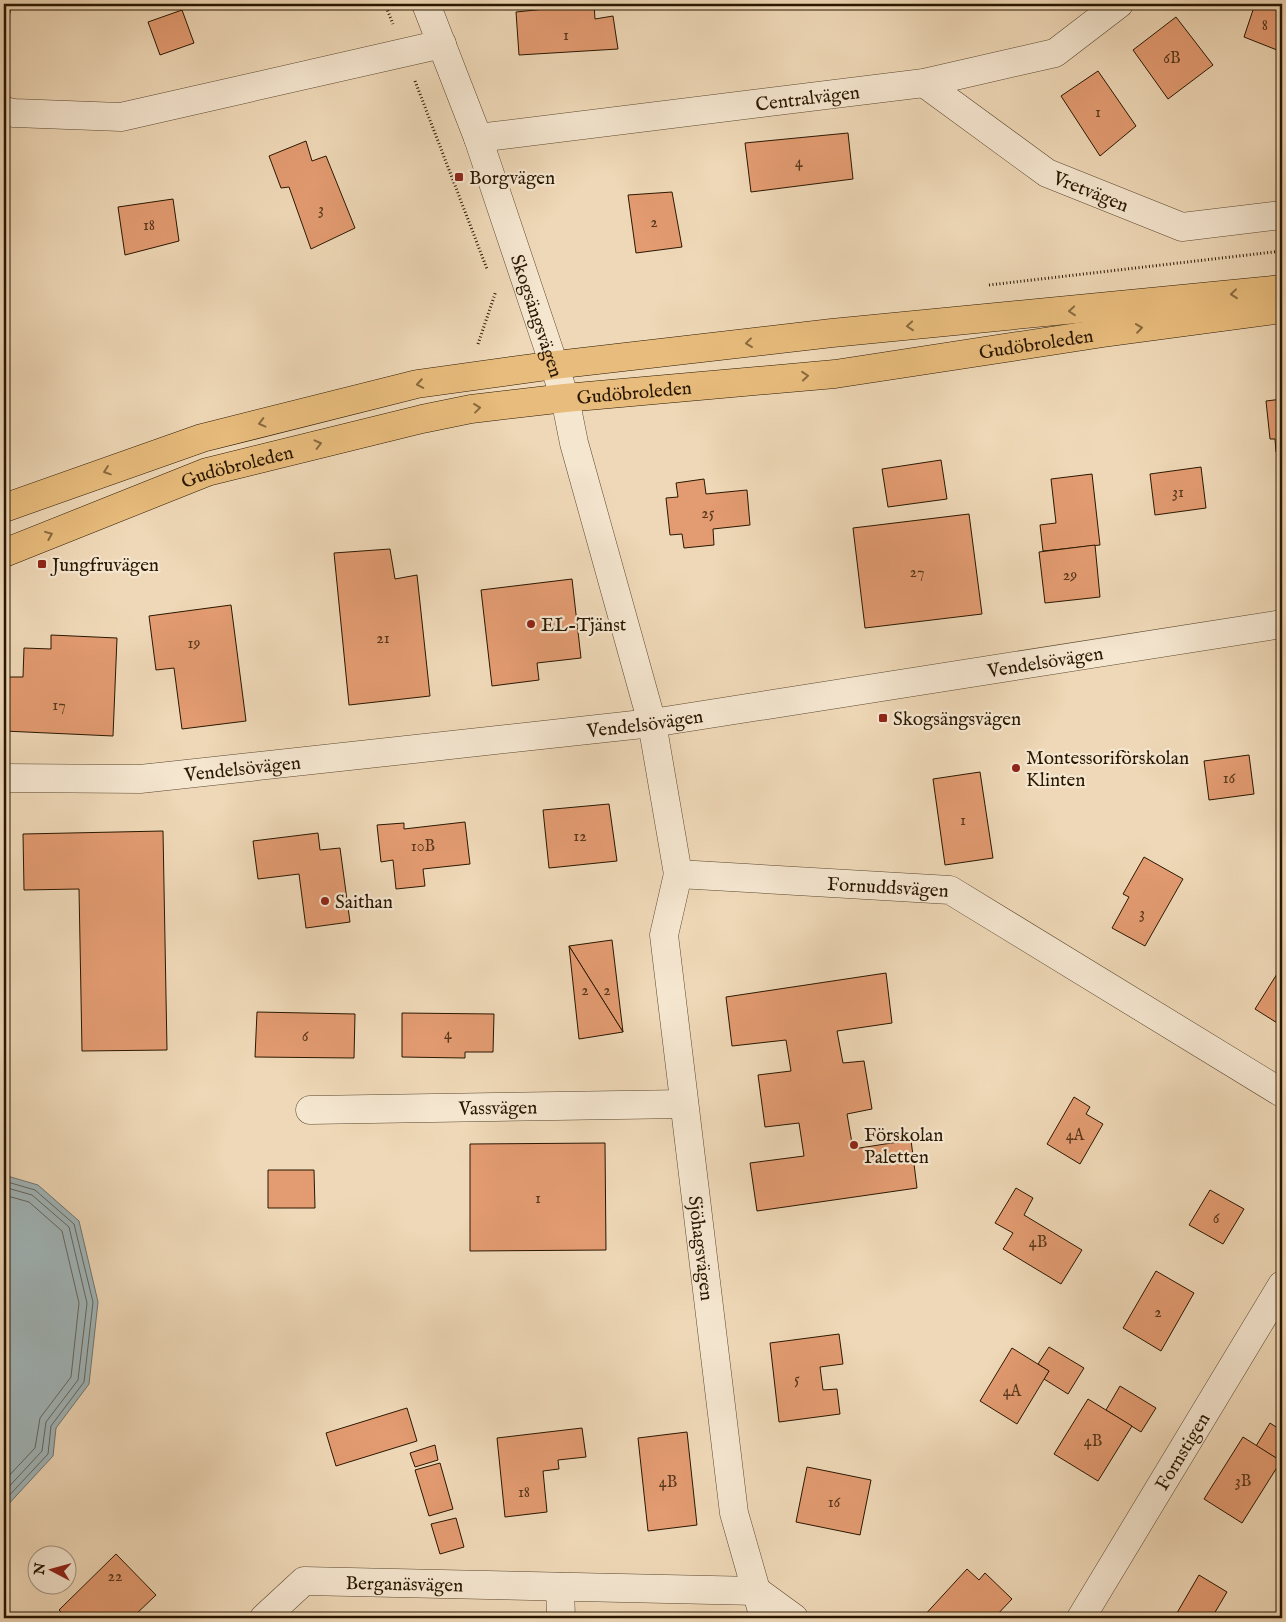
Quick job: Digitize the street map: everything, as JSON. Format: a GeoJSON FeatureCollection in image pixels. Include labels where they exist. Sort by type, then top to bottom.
{"type":"FeatureCollection","features":[{"type":"Feature","properties":{"kind":"main road","name":"Gudöbroleden"},"geometry":{"type":"LineString","coordinates":[[4,508],[202,438],[417,384],[554,365],[832,333],[1282,289]]}},
{"type":"Feature","properties":{"kind":"main road","name":"Gudöbroleden"},"geometry":{"type":"LineString","coordinates":[[4,553],[207,472],[455,412],[565,398],[835,374],[1094,334],[1282,309]]}},
{"type":"Feature","properties":{"kind":"street","name":"Skogsängsvägen"},"geometry":{"type":"LineString","coordinates":[[426,4],[478,138],[565,398],[574,443],[652,723]]}},
{"type":"Feature","properties":{"kind":"street","name":"Centralvägen"},"geometry":{"type":"LineString","coordinates":[[478,138],[924,83],[1056,54],[1119,4]]}},
{"type":"Feature","properties":{"kind":"street"},"geometry":{"type":"LineString","coordinates":[[4,111],[121,117],[442,44]]}},
{"type":"Feature","properties":{"kind":"street","name":"Vretvägen"},"geometry":{"type":"LineString","coordinates":[[924,83],[1047,173],[1182,228],[1282,215]]}},
{"type":"Feature","properties":{"kind":"street","name":"Vendelsövägen"},"geometry":{"type":"LineString","coordinates":[[4,778],[140,779],[652,723],[1282,624]]}},
{"type":"Feature","properties":{"kind":"street"},"geometry":{"type":"LineString","coordinates":[[652,723],[678,874]]}},
{"type":"Feature","properties":{"kind":"street","name":"Fornuddsvägen"},"geometry":{"type":"LineString","coordinates":[[678,874],[950,890],[1282,1093]]}},
{"type":"Feature","properties":{"kind":"street","name":"Sjöhagsvägen"},"geometry":{"type":"LineString","coordinates":[[678,874],[664,935],[734,1513],[764,1618]]}},
{"type":"Feature","properties":{"kind":"street","name":"Vassvägen"},"geometry":{"type":"LineString","coordinates":[[310,1110],[684,1104]]}},
{"type":"Feature","properties":{"kind":"street","name":"Fornstigen"},"geometry":{"type":"LineString","coordinates":[[1081,1618],[1282,1284]]}},
{"type":"Feature","properties":{"kind":"street","name":"Berganäsvägen"},"geometry":{"type":"LineString","coordinates":[[264,1618],[304,1581],[757,1591]]}},
{"type":"Feature","properties":{"kind":"street"},"geometry":{"type":"LineString","coordinates":[[560,1587],[561,1618]]}},
{"type":"Feature","properties":{"kind":"street"},"geometry":{"type":"LineString","coordinates":[[757,1591],[794,1618]]}},
{"type":"Feature","properties":{"kind":"path"},"geometry":{"type":"LineString","coordinates":[[385,4],[489,273]]}},
{"type":"Feature","properties":{"kind":"path"},"geometry":{"type":"LineString","coordinates":[[475,352],[496,291],[492,282]]}},
{"type":"Feature","properties":{"kind":"water"},"geometry":{"type":"Polygon","coordinates":[[[4,1175],[38,1185],[79,1221],[98,1302],[89,1384],[56,1428],[53,1456],[4,1509],[4,1175]]]}},
{"type":"Feature","properties":{"kind":"building"},"geometry":{"type":"Polygon","coordinates":[[[4,4],[11,4],[5,50],[4,50],[4,4]]]}},
{"type":"Feature","properties":{"kind":"building"},"geometry":{"type":"Polygon","coordinates":[[[594,4],[595,19],[613,16],[618,49],[519,55],[516,12],[594,4]]]}},
{"type":"Feature","properties":{"kind":"building"},"geometry":{"type":"Polygon","coordinates":[[[1255,4],[1282,11],[1282,52],[1244,37],[1255,4]]]}},
{"type":"Feature","properties":{"kind":"building"},"geometry":{"type":"Polygon","coordinates":[[[182,10],[194,43],[160,55],[148,22],[182,10]]]}},
{"type":"Feature","properties":{"kind":"building"},"geometry":{"type":"Polygon","coordinates":[[[1176,17],[1213,65],[1168,99],[1133,50],[1176,17]]]}},
{"type":"Feature","properties":{"kind":"building"},"geometry":{"type":"Polygon","coordinates":[[[1098,71],[1136,126],[1100,156],[1061,96],[1098,71]]]}},
{"type":"Feature","properties":{"kind":"building"},"geometry":{"type":"Polygon","coordinates":[[[848,133],[853,179],[751,192],[745,143],[848,133]]]}},
{"type":"Feature","properties":{"kind":"building"},"geometry":{"type":"Polygon","coordinates":[[[306,141],[312,161],[326,156],[355,228],[311,249],[289,187],[281,188],[269,156],[306,141]]]}},
{"type":"Feature","properties":{"kind":"building"},"geometry":{"type":"Polygon","coordinates":[[[672,192],[682,247],[636,253],[628,195],[672,192]]]}},
{"type":"Feature","properties":{"kind":"building"},"geometry":{"type":"Polygon","coordinates":[[[173,199],[179,241],[125,255],[118,207],[173,199]]]}},
{"type":"Feature","properties":{"kind":"building"},"geometry":{"type":"Polygon","coordinates":[[[1282,399],[1282,451],[1276,452],[1275,439],[1270,439],[1266,401],[1282,399]]]}},
{"type":"Feature","properties":{"kind":"building"},"geometry":{"type":"Polygon","coordinates":[[[941,460],[947,499],[888,507],[882,469],[941,460]]]}},
{"type":"Feature","properties":{"kind":"building"},"geometry":{"type":"Polygon","coordinates":[[[1201,467],[1206,508],[1155,515],[1150,474],[1201,467]]]}},
{"type":"Feature","properties":{"kind":"building"},"geometry":{"type":"Polygon","coordinates":[[[1092,474],[1100,545],[1043,551],[1040,525],[1056,523],[1051,479],[1092,474]]]}},
{"type":"Feature","properties":{"kind":"building"},"geometry":{"type":"Polygon","coordinates":[[[704,479],[706,494],[747,490],[750,525],[713,529],[714,545],[684,548],[682,534],[670,535],[666,498],[678,497],[676,483],[704,479]]]}},
{"type":"Feature","properties":{"kind":"building"},"geometry":{"type":"Polygon","coordinates":[[[969,514],[982,614],[865,628],[853,528],[969,514]]]}},
{"type":"Feature","properties":{"kind":"building"},"geometry":{"type":"Polygon","coordinates":[[[1095,545],[1100,597],[1045,603],[1039,552],[1095,545]]]}},
{"type":"Feature","properties":{"kind":"building"},"geometry":{"type":"Polygon","coordinates":[[[390,549],[395,579],[417,575],[430,696],[349,705],[334,553],[390,549]]]}},
{"type":"Feature","properties":{"kind":"building","name":"EL-Tjänst"},"geometry":{"type":"Polygon","coordinates":[[[572,579],[581,658],[537,663],[539,680],[492,686],[481,590],[572,579]]]}},
{"type":"Feature","properties":{"kind":"building"},"geometry":{"type":"Polygon","coordinates":[[[231,605],[246,721],[182,729],[174,668],[156,670],[149,616],[231,605]]]}},
{"type":"Feature","properties":{"kind":"building"},"geometry":{"type":"Polygon","coordinates":[[[51,635],[117,638],[113,736],[4,731],[4,677],[23,677],[24,648],[51,649],[51,635]]]}},
{"type":"Feature","properties":{"kind":"building"},"geometry":{"type":"Polygon","coordinates":[[[1249,755],[1254,794],[1209,800],[1204,761],[1249,755]]]}},
{"type":"Feature","properties":{"kind":"building"},"geometry":{"type":"Polygon","coordinates":[[[980,772],[993,858],[945,865],[933,779],[980,772]]]}},
{"type":"Feature","properties":{"kind":"building"},"geometry":{"type":"Polygon","coordinates":[[[609,804],[617,861],[549,868],[543,810],[609,804]]]}},
{"type":"Feature","properties":{"kind":"building"},"geometry":{"type":"Polygon","coordinates":[[[465,822],[470,864],[423,869],[425,886],[396,889],[393,860],[381,862],[377,825],[404,823],[404,829],[465,822]]]}},
{"type":"Feature","properties":{"kind":"building"},"geometry":{"type":"Polygon","coordinates":[[[163,831],[167,1050],[82,1051],[79,889],[24,890],[23,834],[163,831]]]}},
{"type":"Feature","properties":{"kind":"building","name":"Saithan"},"geometry":{"type":"Polygon","coordinates":[[[318,833],[320,850],[340,848],[350,922],[306,928],[299,874],[258,879],[253,841],[318,833]]]}},
{"type":"Feature","properties":{"kind":"building"},"geometry":{"type":"Polygon","coordinates":[[[1144,857],[1183,879],[1145,946],[1112,928],[1129,897],[1123,894],[1144,857]]]}},
{"type":"Feature","properties":{"kind":"building"},"geometry":{"type":"Polygon","coordinates":[[[612,940],[623,1032],[569,946],[612,940]]]}},
{"type":"Feature","properties":{"kind":"building"},"geometry":{"type":"Polygon","coordinates":[[[569,946],[623,1032],[579,1039],[569,946]]]}},
{"type":"Feature","properties":{"kind":"building"},"geometry":{"type":"Polygon","coordinates":[[[1282,966],[1282,1026],[1255,1009],[1282,966]]]}},
{"type":"Feature","properties":{"kind":"building"},"geometry":{"type":"Polygon","coordinates":[[[886,973],[892,1023],[837,1031],[843,1063],[864,1061],[872,1109],[847,1114],[853,1149],[911,1140],[917,1188],[757,1211],[750,1163],[804,1156],[799,1123],[765,1127],[758,1075],[791,1071],[786,1040],[732,1046],[726,997],[886,973]]]}},
{"type":"Feature","properties":{"kind":"building"},"geometry":{"type":"Polygon","coordinates":[[[257,1012],[355,1014],[354,1058],[255,1057],[257,1012]]]}},
{"type":"Feature","properties":{"kind":"building"},"geometry":{"type":"Polygon","coordinates":[[[402,1013],[494,1014],[493,1052],[465,1052],[465,1058],[402,1057],[402,1013]]]}},
{"type":"Feature","properties":{"kind":"building"},"geometry":{"type":"Polygon","coordinates":[[[1074,1097],[1090,1107],[1086,1114],[1103,1124],[1080,1164],[1047,1144],[1074,1097]]]}},
{"type":"Feature","properties":{"kind":"building"},"geometry":{"type":"Polygon","coordinates":[[[605,1143],[606,1250],[470,1251],[470,1144],[605,1143]]]}},
{"type":"Feature","properties":{"kind":"building"},"geometry":{"type":"Polygon","coordinates":[[[268,1170],[314,1170],[315,1208],[268,1208],[268,1170]]]}},
{"type":"Feature","properties":{"kind":"building"},"geometry":{"type":"Polygon","coordinates":[[[1016,1188],[1033,1198],[1024,1215],[1082,1250],[1061,1284],[1003,1249],[1013,1233],[995,1223],[1016,1188]]]}},
{"type":"Feature","properties":{"kind":"building"},"geometry":{"type":"Polygon","coordinates":[[[1210,1190],[1244,1209],[1223,1244],[1189,1225],[1210,1190]]]}},
{"type":"Feature","properties":{"kind":"building"},"geometry":{"type":"Polygon","coordinates":[[[1156,1271],[1194,1293],[1161,1351],[1123,1328],[1156,1271]]]}},
{"type":"Feature","properties":{"kind":"building"},"geometry":{"type":"Polygon","coordinates":[[[839,1334],[843,1364],[820,1367],[823,1390],[837,1389],[840,1414],[779,1422],[770,1343],[839,1334]]]}},
{"type":"Feature","properties":{"kind":"building"},"geometry":{"type":"Polygon","coordinates":[[[1049,1347],[1084,1368],[1068,1394],[1044,1379],[1049,1371],[1038,1364],[1049,1347]]]}},
{"type":"Feature","properties":{"kind":"building"},"geometry":{"type":"Polygon","coordinates":[[[1012,1348],[1049,1371],[1017,1424],[980,1401],[1012,1348]]]}},
{"type":"Feature","properties":{"kind":"building"},"geometry":{"type":"Polygon","coordinates":[[[1120,1386],[1156,1408],[1141,1432],[1106,1410],[1120,1386]]]}},
{"type":"Feature","properties":{"kind":"building"},"geometry":{"type":"Polygon","coordinates":[[[1088,1399],[1132,1426],[1098,1481],[1054,1454],[1088,1399]]]}},
{"type":"Feature","properties":{"kind":"building"},"geometry":{"type":"Polygon","coordinates":[[[407,1408],[417,1441],[336,1466],[326,1433],[407,1408]]]}},
{"type":"Feature","properties":{"kind":"building"},"geometry":{"type":"Polygon","coordinates":[[[1270,1423],[1282,1431],[1281,1461],[1256,1446],[1270,1423]]]}},
{"type":"Feature","properties":{"kind":"building"},"geometry":{"type":"Polygon","coordinates":[[[582,1428],[586,1457],[558,1460],[559,1469],[543,1471],[547,1512],[505,1517],[497,1438],[582,1428]]]}},
{"type":"Feature","properties":{"kind":"building"},"geometry":{"type":"Polygon","coordinates":[[[687,1432],[697,1525],[648,1531],[638,1438],[687,1432]]]}},
{"type":"Feature","properties":{"kind":"building"},"geometry":{"type":"Polygon","coordinates":[[[1243,1437],[1281,1461],[1242,1523],[1204,1499],[1243,1437]]]}},
{"type":"Feature","properties":{"kind":"building"},"geometry":{"type":"Polygon","coordinates":[[[435,1445],[438,1460],[415,1467],[410,1453],[435,1445]]]}},
{"type":"Feature","properties":{"kind":"building"},"geometry":{"type":"Polygon","coordinates":[[[440,1463],[453,1509],[429,1516],[415,1470],[440,1463]]]}},
{"type":"Feature","properties":{"kind":"building"},"geometry":{"type":"Polygon","coordinates":[[[807,1467],[871,1480],[860,1535],[796,1522],[807,1467]]]}},
{"type":"Feature","properties":{"kind":"building"},"geometry":{"type":"Polygon","coordinates":[[[456,1518],[464,1547],[440,1554],[431,1524],[456,1518]]]}},
{"type":"Feature","properties":{"kind":"building"},"geometry":{"type":"Polygon","coordinates":[[[116,1554],[156,1595],[132,1618],[59,1618],[63,1614],[59,1610],[75,1594],[78,1594],[78,1591],[116,1554]]]}},
{"type":"Feature","properties":{"kind":"building"},"geometry":{"type":"Polygon","coordinates":[[[967,1569],[979,1580],[985,1573],[1012,1599],[994,1618],[922,1618],[967,1569]]]}},
{"type":"Feature","properties":{"kind":"building"},"geometry":{"type":"Polygon","coordinates":[[[1199,1575],[1227,1592],[1214,1614],[1221,1618],[1174,1618],[1199,1575]]]}},
{"type":"Feature","properties":{"kind":"place","name":"Borgvägen"},"geometry":{"type":"Point","coordinates":[459,177]}},
{"type":"Feature","properties":{"kind":"place","name":"Jungfruvägen"},"geometry":{"type":"Point","coordinates":[42,564]}},
{"type":"Feature","properties":{"kind":"place","name":"EL-Tjänst"},"geometry":{"type":"Point","coordinates":[531,624]}},
{"type":"Feature","properties":{"kind":"place","name":"Skogsängsvägen"},"geometry":{"type":"Point","coordinates":[883,718]}},
{"type":"Feature","properties":{"kind":"place","name":"Montessoriförskolan Klinten"},"geometry":{"type":"Point","coordinates":[1016,768]}},
{"type":"Feature","properties":{"kind":"place","name":"Saithan"},"geometry":{"type":"Point","coordinates":[325,901]}},
{"type":"Feature","properties":{"kind":"place","name":"Förskolan Paletten"},"geometry":{"type":"Point","coordinates":[854,1145]}}]}
